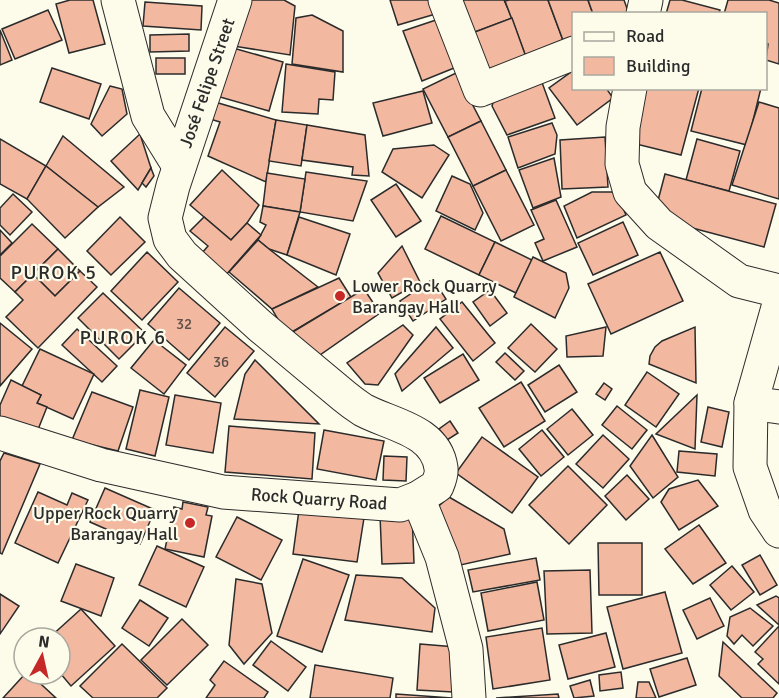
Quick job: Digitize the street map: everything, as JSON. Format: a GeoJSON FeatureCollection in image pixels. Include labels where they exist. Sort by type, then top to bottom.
{"type":"FeatureCollection","features":[{"type":"Feature","properties":{"kind":"street"},"geometry":{"type":"LineString","coordinates":[[118,0],[148,116],[179,166],[165,218],[170,239],[182,255],[260,326],[344,396],[363,410],[399,424],[425,438],[436,455],[441,470],[437,486],[418,498],[442,557],[466,649],[469,698]]}},
{"type":"Feature","properties":{"kind":"street","name":"José Felipe Street"},"geometry":{"type":"LineString","coordinates":[[179,166],[236,0]]}},
{"type":"Feature","properties":{"kind":"street"},"geometry":{"type":"LineString","coordinates":[[446,0],[480,90],[572,53]]}},
{"type":"Feature","properties":{"kind":"street"},"geometry":{"type":"LineString","coordinates":[[630,90],[623,127],[622,164],[630,192],[659,224],[739,281],[779,291]]}},
{"type":"Feature","properties":{"kind":"street"},"geometry":{"type":"LineString","coordinates":[[779,304],[765,405],[750,467],[765,510],[779,531]]}},
{"type":"Feature","properties":{"kind":"street","name":"Rock Quarry Road"},"geometry":{"type":"LineString","coordinates":[[0,433],[101,465],[223,492],[400,505],[418,498]]}},
{"type":"Feature","properties":{"kind":"building"},"geometry":{"type":"Polygon","coordinates":[[[70,0],[93,0],[105,44],[69,53],[56,4],[70,0]]]}},
{"type":"Feature","properties":{"kind":"building"},"geometry":{"type":"Polygon","coordinates":[[[242,0],[284,0],[295,6],[290,55],[233,46],[242,0]]]}},
{"type":"Feature","properties":{"kind":"building"},"geometry":{"type":"Polygon","coordinates":[[[390,0],[435,0],[439,13],[398,25],[390,0]]]}},
{"type":"Feature","properties":{"kind":"building"},"geometry":{"type":"Polygon","coordinates":[[[453,0],[504,0],[512,18],[467,35],[453,0]]]}},
{"type":"Feature","properties":{"kind":"building"},"geometry":{"type":"Polygon","coordinates":[[[548,0],[564,43],[526,57],[505,1],[548,0]]]}},
{"type":"Feature","properties":{"kind":"building"},"geometry":{"type":"Polygon","coordinates":[[[548,0],[588,0],[592,12],[572,12],[572,40],[564,43],[548,0]]]}},
{"type":"Feature","properties":{"kind":"building"},"geometry":{"type":"Polygon","coordinates":[[[588,0],[624,0],[628,12],[592,12],[588,0]]]}},
{"type":"Feature","properties":{"kind":"building"},"geometry":{"type":"Polygon","coordinates":[[[670,0],[682,0],[720,10],[720,12],[667,12],[670,0]]]}},
{"type":"Feature","properties":{"kind":"building"},"geometry":{"type":"Polygon","coordinates":[[[728,0],[769,0],[779,3],[779,64],[767,60],[767,12],[725,12],[728,0]]]}},
{"type":"Feature","properties":{"kind":"building"},"geometry":{"type":"Polygon","coordinates":[[[145,2],[202,6],[201,30],[143,26],[145,2]]]}},
{"type":"Feature","properties":{"kind":"building"},"geometry":{"type":"Polygon","coordinates":[[[48,10],[62,40],[15,59],[2,29],[48,10]]]}},
{"type":"Feature","properties":{"kind":"building"},"geometry":{"type":"Polygon","coordinates":[[[312,15],[343,31],[343,72],[292,64],[296,18],[312,15]]]}},
{"type":"Feature","properties":{"kind":"building"},"geometry":{"type":"Polygon","coordinates":[[[442,18],[459,66],[422,81],[403,31],[442,18]]]}},
{"type":"Feature","properties":{"kind":"building"},"geometry":{"type":"Polygon","coordinates":[[[512,18],[526,57],[485,72],[467,35],[512,18]]]}},
{"type":"Feature","properties":{"kind":"building"},"geometry":{"type":"Polygon","coordinates":[[[0,30],[12,60],[0,65],[0,30]]]}},
{"type":"Feature","properties":{"kind":"building"},"geometry":{"type":"Polygon","coordinates":[[[189,34],[189,51],[150,52],[150,35],[189,34]]]}},
{"type":"Feature","properties":{"kind":"building"},"geometry":{"type":"Polygon","coordinates":[[[233,48],[283,62],[269,111],[220,97],[233,48]]]}},
{"type":"Feature","properties":{"kind":"building"},"geometry":{"type":"Polygon","coordinates":[[[156,58],[185,58],[185,74],[156,74],[156,58]]]}},
{"type":"Feature","properties":{"kind":"building"},"geometry":{"type":"Polygon","coordinates":[[[286,64],[335,72],[333,100],[319,99],[318,114],[282,112],[286,64]]]}},
{"type":"Feature","properties":{"kind":"building"},"geometry":{"type":"Polygon","coordinates":[[[52,68],[101,84],[89,119],[40,102],[52,68]]]}},
{"type":"Feature","properties":{"kind":"building"},"geometry":{"type":"Polygon","coordinates":[[[572,71],[572,90],[607,90],[613,98],[577,125],[549,88],[572,71]]]}},
{"type":"Feature","properties":{"kind":"building"},"geometry":{"type":"Polygon","coordinates":[[[456,73],[481,121],[448,137],[423,89],[456,73]]]}},
{"type":"Feature","properties":{"kind":"building"},"geometry":{"type":"Polygon","coordinates":[[[540,77],[555,118],[507,135],[492,106],[496,93],[540,77]]]}},
{"type":"Feature","properties":{"kind":"building"},"geometry":{"type":"Polygon","coordinates":[[[110,86],[122,89],[127,114],[102,136],[91,124],[110,86]]]}},
{"type":"Feature","properties":{"kind":"building"},"geometry":{"type":"Polygon","coordinates":[[[645,90],[698,90],[681,155],[632,143],[645,90]]]}},
{"type":"Feature","properties":{"kind":"building"},"geometry":{"type":"Polygon","coordinates":[[[701,90],[761,90],[747,145],[691,131],[701,90]]]}},
{"type":"Feature","properties":{"kind":"building"},"geometry":{"type":"Polygon","coordinates":[[[423,91],[432,123],[383,136],[373,103],[423,91]]]}},
{"type":"Feature","properties":{"kind":"building"},"geometry":{"type":"Polygon","coordinates":[[[215,102],[276,120],[266,182],[208,156],[220,122],[210,119],[215,102]]]}},
{"type":"Feature","properties":{"kind":"building"},"geometry":{"type":"Polygon","coordinates":[[[759,102],[779,108],[779,199],[732,185],[759,102]]]}},
{"type":"Feature","properties":{"kind":"building"},"geometry":{"type":"Polygon","coordinates":[[[276,120],[307,125],[301,166],[269,161],[276,120]]]}},
{"type":"Feature","properties":{"kind":"building"},"geometry":{"type":"Polygon","coordinates":[[[481,121],[506,170],[473,186],[448,137],[481,121]]]}},
{"type":"Feature","properties":{"kind":"building"},"geometry":{"type":"Polygon","coordinates":[[[552,123],[557,135],[555,154],[518,168],[508,137],[552,123]]]}},
{"type":"Feature","properties":{"kind":"building"},"geometry":{"type":"Polygon","coordinates":[[[307,125],[365,135],[369,176],[352,175],[353,167],[302,160],[307,125]]]}},
{"type":"Feature","properties":{"kind":"building"},"geometry":{"type":"Polygon","coordinates":[[[140,134],[151,168],[138,190],[111,161],[140,134]]]}},
{"type":"Feature","properties":{"kind":"building"},"geometry":{"type":"Polygon","coordinates":[[[63,136],[124,187],[98,207],[46,166],[63,136]]]}},
{"type":"Feature","properties":{"kind":"building"},"geometry":{"type":"Polygon","coordinates":[[[605,137],[608,187],[562,189],[560,140],[605,137]]]}},
{"type":"Feature","properties":{"kind":"building"},"geometry":{"type":"Polygon","coordinates":[[[0,139],[46,166],[27,199],[0,184],[0,139]]]}},
{"type":"Feature","properties":{"kind":"building"},"geometry":{"type":"Polygon","coordinates":[[[697,139],[740,151],[729,191],[686,180],[697,139]]]}},
{"type":"Feature","properties":{"kind":"building"},"geometry":{"type":"Polygon","coordinates":[[[434,145],[449,155],[422,198],[382,172],[393,149],[434,145]]]}},
{"type":"Feature","properties":{"kind":"building"},"geometry":{"type":"Polygon","coordinates":[[[554,158],[561,197],[533,208],[519,170],[554,158]]]}},
{"type":"Feature","properties":{"kind":"building"},"geometry":{"type":"Polygon","coordinates":[[[46,166],[98,207],[65,238],[27,199],[46,166]]]}},
{"type":"Feature","properties":{"kind":"building"},"geometry":{"type":"Polygon","coordinates":[[[151,168],[154,176],[146,187],[142,183],[151,168]]]}},
{"type":"Feature","properties":{"kind":"building"},"geometry":{"type":"Polygon","coordinates":[[[222,170],[259,205],[247,223],[231,240],[190,205],[222,170]]]}},
{"type":"Feature","properties":{"kind":"building"},"geometry":{"type":"Polygon","coordinates":[[[506,170],[534,225],[501,241],[473,186],[506,170]]]}},
{"type":"Feature","properties":{"kind":"building"},"geometry":{"type":"Polygon","coordinates":[[[306,172],[367,181],[353,221],[300,212],[306,172]]]}},
{"type":"Feature","properties":{"kind":"building"},"geometry":{"type":"Polygon","coordinates":[[[267,173],[305,179],[300,212],[263,206],[267,173]]]}},
{"type":"Feature","properties":{"kind":"building"},"geometry":{"type":"Polygon","coordinates":[[[665,174],[776,204],[764,247],[681,225],[656,208],[665,174]]]}},
{"type":"Feature","properties":{"kind":"building"},"geometry":{"type":"Polygon","coordinates":[[[452,176],[470,184],[483,213],[475,230],[436,211],[452,176]]]}},
{"type":"Feature","properties":{"kind":"building"},"geometry":{"type":"Polygon","coordinates":[[[396,184],[421,221],[396,237],[371,200],[396,184]]]}},
{"type":"Feature","properties":{"kind":"building"},"geometry":{"type":"Polygon","coordinates":[[[592,192],[616,192],[626,215],[577,238],[564,206],[592,192]]]}},
{"type":"Feature","properties":{"kind":"building"},"geometry":{"type":"Polygon","coordinates":[[[13,194],[32,212],[10,235],[0,225],[0,208],[13,194]]]}},
{"type":"Feature","properties":{"kind":"building"},"geometry":{"type":"Polygon","coordinates":[[[556,200],[577,247],[543,261],[535,243],[544,239],[531,210],[556,200]]]}},
{"type":"Feature","properties":{"kind":"building"},"geometry":{"type":"Polygon","coordinates":[[[263,206],[300,212],[287,255],[269,249],[258,240],[266,225],[260,222],[263,206]]]}},
{"type":"Feature","properties":{"kind":"building"},"geometry":{"type":"Polygon","coordinates":[[[441,216],[495,242],[479,275],[425,249],[441,216]]]}},
{"type":"Feature","properties":{"kind":"building"},"geometry":{"type":"Polygon","coordinates":[[[120,217],[145,242],[111,275],[87,251],[120,217]]]}},
{"type":"Feature","properties":{"kind":"building"},"geometry":{"type":"Polygon","coordinates":[[[204,217],[231,240],[247,223],[261,235],[226,275],[202,253],[208,246],[190,231],[204,217]]]}},
{"type":"Feature","properties":{"kind":"building"},"geometry":{"type":"Polygon","coordinates":[[[299,217],[350,234],[336,275],[287,255],[299,217]]]}},
{"type":"Feature","properties":{"kind":"building"},"geometry":{"type":"Polygon","coordinates":[[[623,222],[638,255],[593,275],[578,243],[623,222]]]}},
{"type":"Feature","properties":{"kind":"building"},"geometry":{"type":"Polygon","coordinates":[[[32,224],[58,249],[15,292],[0,278],[0,256],[32,224]]]}},
{"type":"Feature","properties":{"kind":"building"},"geometry":{"type":"Polygon","coordinates":[[[0,230],[12,243],[0,255],[0,230]]]}},
{"type":"Feature","properties":{"kind":"building"},"geometry":{"type":"Polygon","coordinates":[[[258,240],[318,287],[272,309],[229,272],[258,240]]]}},
{"type":"Feature","properties":{"kind":"building"},"geometry":{"type":"Polygon","coordinates":[[[495,242],[532,260],[516,293],[479,275],[495,242]]]}},
{"type":"Feature","properties":{"kind":"building"},"geometry":{"type":"Polygon","coordinates":[[[402,246],[420,282],[392,298],[378,273],[402,246]]]}},
{"type":"Feature","properties":{"kind":"building"},"geometry":{"type":"Polygon","coordinates":[[[58,249],[80,271],[55,296],[33,274],[58,249]]]}},
{"type":"Feature","properties":{"kind":"building"},"geometry":{"type":"Polygon","coordinates":[[[147,252],[178,282],[142,320],[111,291],[147,252]]]}},
{"type":"Feature","properties":{"kind":"building"},"geometry":{"type":"Polygon","coordinates":[[[660,252],[683,301],[611,334],[588,284],[660,252]]]}},
{"type":"Feature","properties":{"kind":"building"},"geometry":{"type":"Polygon","coordinates":[[[533,257],[566,273],[569,288],[555,318],[514,297],[533,257]]]}},
{"type":"Feature","properties":{"kind":"building"},"geometry":{"type":"Polygon","coordinates":[[[80,271],[97,287],[38,348],[6,317],[23,300],[15,292],[33,274],[55,296],[80,271]]]}},
{"type":"Feature","properties":{"kind":"building"},"geometry":{"type":"Polygon","coordinates":[[[339,278],[351,297],[287,335],[272,309],[339,278]]]}},
{"type":"Feature","properties":{"kind":"building"},"geometry":{"type":"Polygon","coordinates":[[[433,279],[446,299],[413,321],[400,301],[433,279]]]}},
{"type":"Feature","properties":{"kind":"building"},"geometry":{"type":"Polygon","coordinates":[[[179,288],[220,323],[189,360],[148,324],[179,288]]]}},
{"type":"Feature","properties":{"kind":"building"},"geometry":{"type":"Polygon","coordinates":[[[364,289],[380,313],[317,357],[291,333],[364,289]]]}},
{"type":"Feature","properties":{"kind":"building"},"geometry":{"type":"Polygon","coordinates":[[[490,290],[507,313],[490,326],[473,302],[490,290]]]}},
{"type":"Feature","properties":{"kind":"building"},"geometry":{"type":"Polygon","coordinates":[[[103,293],[145,333],[119,359],[78,318],[103,293]]]}},
{"type":"Feature","properties":{"kind":"building"},"geometry":{"type":"Polygon","coordinates":[[[462,302],[495,343],[473,361],[440,319],[462,302]]]}},
{"type":"Feature","properties":{"kind":"building"},"geometry":{"type":"Polygon","coordinates":[[[0,323],[32,349],[0,386],[0,323]]]}},
{"type":"Feature","properties":{"kind":"building"},"geometry":{"type":"Polygon","coordinates":[[[531,324],[557,349],[535,372],[508,348],[531,324]]]}},
{"type":"Feature","properties":{"kind":"building"},"geometry":{"type":"Polygon","coordinates":[[[403,325],[413,335],[378,385],[365,384],[347,363],[403,325]]]}},
{"type":"Feature","properties":{"kind":"building"},"geometry":{"type":"Polygon","coordinates":[[[225,327],[254,351],[215,397],[187,373],[225,327]]]}},
{"type":"Feature","properties":{"kind":"building"},"geometry":{"type":"Polygon","coordinates":[[[436,327],[453,348],[402,391],[395,374],[436,327]]]}},
{"type":"Feature","properties":{"kind":"building"},"geometry":{"type":"Polygon","coordinates":[[[606,327],[603,356],[567,357],[566,336],[606,327]]]}},
{"type":"Feature","properties":{"kind":"building"},"geometry":{"type":"Polygon","coordinates":[[[695,327],[696,383],[649,364],[655,347],[662,341],[695,327]]]}},
{"type":"Feature","properties":{"kind":"building"},"geometry":{"type":"Polygon","coordinates":[[[77,329],[117,366],[102,382],[62,345],[77,329]]]}},
{"type":"Feature","properties":{"kind":"building"},"geometry":{"type":"Polygon","coordinates":[[[154,340],[186,365],[164,394],[131,368],[154,340]]]}},
{"type":"Feature","properties":{"kind":"building"},"geometry":{"type":"Polygon","coordinates":[[[40,349],[94,374],[73,419],[37,403],[41,395],[22,386],[40,349]]]}},
{"type":"Feature","properties":{"kind":"building"},"geometry":{"type":"Polygon","coordinates":[[[505,353],[524,371],[515,380],[496,362],[505,353]]]}},
{"type":"Feature","properties":{"kind":"building"},"geometry":{"type":"Polygon","coordinates":[[[463,354],[479,380],[440,403],[424,378],[463,354]]]}},
{"type":"Feature","properties":{"kind":"building"},"geometry":{"type":"Polygon","coordinates":[[[255,360],[319,424],[234,419],[245,374],[255,360]]]}},
{"type":"Feature","properties":{"kind":"building"},"geometry":{"type":"Polygon","coordinates":[[[559,365],[577,392],[545,412],[528,385],[559,365]]]}},
{"type":"Feature","properties":{"kind":"building"},"geometry":{"type":"Polygon","coordinates":[[[647,372],[679,394],[656,427],[625,405],[647,372]]]}},
{"type":"Feature","properties":{"kind":"building"},"geometry":{"type":"Polygon","coordinates":[[[11,380],[41,395],[37,403],[47,407],[37,432],[0,420],[0,405],[11,380]]]}},
{"type":"Feature","properties":{"kind":"building"},"geometry":{"type":"Polygon","coordinates":[[[521,382],[545,421],[504,447],[479,408],[521,382]]]}},
{"type":"Feature","properties":{"kind":"building"},"geometry":{"type":"Polygon","coordinates":[[[604,383],[612,389],[605,400],[596,394],[604,383]]]}},
{"type":"Feature","properties":{"kind":"building"},"geometry":{"type":"Polygon","coordinates":[[[140,390],[169,397],[155,456],[126,449],[140,390]]]}},
{"type":"Feature","properties":{"kind":"building"},"geometry":{"type":"Polygon","coordinates":[[[92,392],[133,407],[118,451],[72,440],[92,392]]]}},
{"type":"Feature","properties":{"kind":"building"},"geometry":{"type":"Polygon","coordinates":[[[175,395],[221,403],[213,453],[166,445],[175,395]]]}},
{"type":"Feature","properties":{"kind":"building"},"geometry":{"type":"Polygon","coordinates":[[[697,395],[695,449],[656,434],[697,395]]]}},
{"type":"Feature","properties":{"kind":"building"},"geometry":{"type":"Polygon","coordinates":[[[617,406],[647,430],[632,449],[602,425],[617,406]]]}},
{"type":"Feature","properties":{"kind":"building"},"geometry":{"type":"Polygon","coordinates":[[[708,407],[729,412],[722,447],[701,442],[708,407]]]}},
{"type":"Feature","properties":{"kind":"building"},"geometry":{"type":"Polygon","coordinates":[[[572,409],[593,435],[568,455],[547,429],[572,409]]]}},
{"type":"Feature","properties":{"kind":"building"},"geometry":{"type":"Polygon","coordinates":[[[450,421],[458,433],[447,440],[439,429],[450,421]]]}},
{"type":"Feature","properties":{"kind":"building"},"geometry":{"type":"Polygon","coordinates":[[[229,426],[315,433],[312,479],[225,472],[229,426]]]}},
{"type":"Feature","properties":{"kind":"building"},"geometry":{"type":"Polygon","coordinates":[[[324,430],[384,441],[376,480],[317,469],[324,430]]]}},
{"type":"Feature","properties":{"kind":"building"},"geometry":{"type":"Polygon","coordinates":[[[542,430],[564,457],[541,476],[519,449],[542,430]]]}},
{"type":"Feature","properties":{"kind":"building"},"geometry":{"type":"Polygon","coordinates":[[[603,435],[629,459],[603,488],[576,464],[603,435]]]}},
{"type":"Feature","properties":{"kind":"building"},"geometry":{"type":"Polygon","coordinates":[[[652,435],[678,477],[653,498],[630,466],[652,435]]]}},
{"type":"Feature","properties":{"kind":"building"},"geometry":{"type":"Polygon","coordinates":[[[482,437],[538,477],[512,513],[456,473],[482,437]]]}},
{"type":"Feature","properties":{"kind":"building"},"geometry":{"type":"Polygon","coordinates":[[[679,451],[717,454],[715,476],[677,472],[679,451]]]}},
{"type":"Feature","properties":{"kind":"building"},"geometry":{"type":"Polygon","coordinates":[[[4,453],[40,464],[2,554],[0,553],[0,461],[4,453]]]}},
{"type":"Feature","properties":{"kind":"building"},"geometry":{"type":"Polygon","coordinates":[[[384,456],[407,457],[406,481],[383,480],[384,456]]]}},
{"type":"Feature","properties":{"kind":"building"},"geometry":{"type":"Polygon","coordinates":[[[568,466],[607,505],[569,544],[529,505],[568,466]]]}},
{"type":"Feature","properties":{"kind":"building"},"geometry":{"type":"Polygon","coordinates":[[[627,475],[649,499],[626,520],[605,496],[627,475]]]}},
{"type":"Feature","properties":{"kind":"building"},"geometry":{"type":"Polygon","coordinates":[[[698,480],[718,506],[679,530],[661,502],[669,489],[698,480]]]}},
{"type":"Feature","properties":{"kind":"building"},"geometry":{"type":"Polygon","coordinates":[[[105,488],[155,510],[140,544],[90,522],[105,488]]]}},
{"type":"Feature","properties":{"kind":"building"},"geometry":{"type":"Polygon","coordinates":[[[38,492],[67,505],[72,493],[88,500],[58,563],[15,543],[38,492]]]}},
{"type":"Feature","properties":{"kind":"building"},"geometry":{"type":"Polygon","coordinates":[[[449,497],[504,529],[510,554],[456,566],[433,511],[449,497]]]}},
{"type":"Feature","properties":{"kind":"building"},"geometry":{"type":"Polygon","coordinates":[[[183,502],[208,507],[206,515],[212,516],[204,557],[165,549],[174,507],[182,509],[183,502]]]}},
{"type":"Feature","properties":{"kind":"building"},"geometry":{"type":"Polygon","coordinates":[[[299,510],[364,518],[357,562],[293,554],[299,510]]]}},
{"type":"Feature","properties":{"kind":"building"},"geometry":{"type":"Polygon","coordinates":[[[412,514],[414,563],[382,564],[380,515],[412,514]]]}},
{"type":"Feature","properties":{"kind":"building"},"geometry":{"type":"Polygon","coordinates":[[[237,517],[282,540],[261,580],[216,557],[237,517]]]}},
{"type":"Feature","properties":{"kind":"building"},"geometry":{"type":"Polygon","coordinates":[[[699,525],[726,563],[693,584],[665,549],[699,525]]]}},
{"type":"Feature","properties":{"kind":"building"},"geometry":{"type":"Polygon","coordinates":[[[598,543],[642,543],[642,595],[599,595],[598,543]]]}},
{"type":"Feature","properties":{"kind":"building"},"geometry":{"type":"Polygon","coordinates":[[[157,546],[204,567],[186,607],[139,585],[157,546]]]}},
{"type":"Feature","properties":{"kind":"building"},"geometry":{"type":"Polygon","coordinates":[[[760,555],[777,585],[760,595],[742,565],[760,555]]]}},
{"type":"Feature","properties":{"kind":"building"},"geometry":{"type":"Polygon","coordinates":[[[536,558],[540,580],[473,592],[468,570],[536,558]]]}},
{"type":"Feature","properties":{"kind":"building"},"geometry":{"type":"Polygon","coordinates":[[[303,559],[349,575],[322,652],[277,636],[303,559]]]}},
{"type":"Feature","properties":{"kind":"building"},"geometry":{"type":"Polygon","coordinates":[[[76,564],[114,578],[101,616],[61,601],[76,564]]]}},
{"type":"Feature","properties":{"kind":"building"},"geometry":{"type":"Polygon","coordinates":[[[732,566],[754,592],[731,610],[710,585],[732,566]]]}},
{"type":"Feature","properties":{"kind":"building"},"geometry":{"type":"Polygon","coordinates":[[[590,570],[592,633],[547,634],[544,571],[590,570]]]}},
{"type":"Feature","properties":{"kind":"building"},"geometry":{"type":"Polygon","coordinates":[[[356,575],[402,578],[435,608],[432,632],[345,620],[356,575]]]}},
{"type":"Feature","properties":{"kind":"building"},"geometry":{"type":"Polygon","coordinates":[[[236,579],[262,584],[272,633],[244,664],[229,645],[236,579]]]}},
{"type":"Feature","properties":{"kind":"building"},"geometry":{"type":"Polygon","coordinates":[[[537,582],[544,620],[488,631],[481,593],[537,582]]]}},
{"type":"Feature","properties":{"kind":"building"},"geometry":{"type":"Polygon","coordinates":[[[665,592],[682,653],[623,669],[607,607],[665,592]]]}},
{"type":"Feature","properties":{"kind":"building"},"geometry":{"type":"Polygon","coordinates":[[[0,594],[19,606],[0,634],[0,594]]]}},
{"type":"Feature","properties":{"kind":"building"},"geometry":{"type":"Polygon","coordinates":[[[776,596],[779,598],[779,625],[757,605],[776,596]]]}},
{"type":"Feature","properties":{"kind":"building"},"geometry":{"type":"Polygon","coordinates":[[[710,598],[724,626],[697,639],[683,610],[710,598]]]}},
{"type":"Feature","properties":{"kind":"building"},"geometry":{"type":"Polygon","coordinates":[[[140,600],[168,618],[149,646],[122,628],[140,600]]]}},
{"type":"Feature","properties":{"kind":"building"},"geometry":{"type":"Polygon","coordinates":[[[750,608],[773,626],[753,646],[742,635],[734,644],[727,636],[730,617],[750,608]]]}},
{"type":"Feature","properties":{"kind":"building"},"geometry":{"type":"Polygon","coordinates":[[[81,609],[115,646],[72,685],[72,626],[62,626],[81,609]]]}},
{"type":"Feature","properties":{"kind":"building"},"geometry":{"type":"Polygon","coordinates":[[[182,619],[208,645],[167,685],[141,660],[182,619]]]}},
{"type":"Feature","properties":{"kind":"building"},"geometry":{"type":"Polygon","coordinates":[[[779,626],[779,684],[758,664],[763,659],[755,652],[779,626]]]}},
{"type":"Feature","properties":{"kind":"building"},"geometry":{"type":"Polygon","coordinates":[[[542,628],[550,680],[493,689],[486,637],[542,628]]]}},
{"type":"Feature","properties":{"kind":"building"},"geometry":{"type":"Polygon","coordinates":[[[606,633],[615,667],[568,679],[559,645],[606,633]]]}},
{"type":"Feature","properties":{"kind":"building"},"geometry":{"type":"Polygon","coordinates":[[[271,641],[306,667],[288,691],[253,665],[271,641]]]}},
{"type":"Feature","properties":{"kind":"building"},"geometry":{"type":"Polygon","coordinates":[[[723,642],[777,693],[773,698],[742,698],[719,676],[723,642]]]}},
{"type":"Feature","properties":{"kind":"building"},"geometry":{"type":"Polygon","coordinates":[[[122,644],[167,688],[157,698],[93,698],[80,686],[122,644]]]}},
{"type":"Feature","properties":{"kind":"building"},"geometry":{"type":"Polygon","coordinates":[[[420,644],[456,647],[453,692],[417,690],[420,644]]]}},
{"type":"Feature","properties":{"kind":"building"},"geometry":{"type":"Polygon","coordinates":[[[687,658],[696,685],[659,697],[650,669],[687,658]]]}},
{"type":"Feature","properties":{"kind":"building"},"geometry":{"type":"Polygon","coordinates":[[[224,661],[268,692],[264,698],[206,698],[215,685],[210,680],[224,661]]]}},
{"type":"Feature","properties":{"kind":"building"},"geometry":{"type":"Polygon","coordinates":[[[315,665],[393,678],[390,698],[310,698],[315,665]]]}},
{"type":"Feature","properties":{"kind":"building"},"geometry":{"type":"Polygon","coordinates":[[[621,672],[623,688],[600,691],[599,675],[621,672]]]}},
{"type":"Feature","properties":{"kind":"building"},"geometry":{"type":"Polygon","coordinates":[[[590,680],[594,696],[574,698],[570,686],[590,680]]]}},
{"type":"Feature","properties":{"kind":"building"},"geometry":{"type":"Polygon","coordinates":[[[638,682],[649,682],[656,698],[636,698],[638,682]]]}},
{"type":"Feature","properties":{"kind":"building"},"geometry":{"type":"Polygon","coordinates":[[[14,686],[43,686],[56,698],[3,698],[14,686]]]}},
{"type":"Feature","properties":{"kind":"building"},"geometry":{"type":"Polygon","coordinates":[[[396,694],[452,698],[396,698],[396,694]]]}},
{"type":"Feature","properties":{"kind":"building"},"geometry":{"type":"Polygon","coordinates":[[[558,694],[559,698],[496,698],[558,694]]]}},
{"type":"Feature","properties":{"kind":"place","name":"Lower Rock Quarry Barangay Hall"},"geometry":{"type":"Point","coordinates":[340,296]}},
{"type":"Feature","properties":{"kind":"place","name":"Upper Rock Quarry Barangay Hall"},"geometry":{"type":"Point","coordinates":[190,523]}},
{"type":"Feature","properties":{"kind":"district","name":"PUROK 5"},"geometry":{"type":"Point","coordinates":[54,272]}},
{"type":"Feature","properties":{"kind":"district","name":"PUROK 6"},"geometry":{"type":"Point","coordinates":[123,337]}}]}
